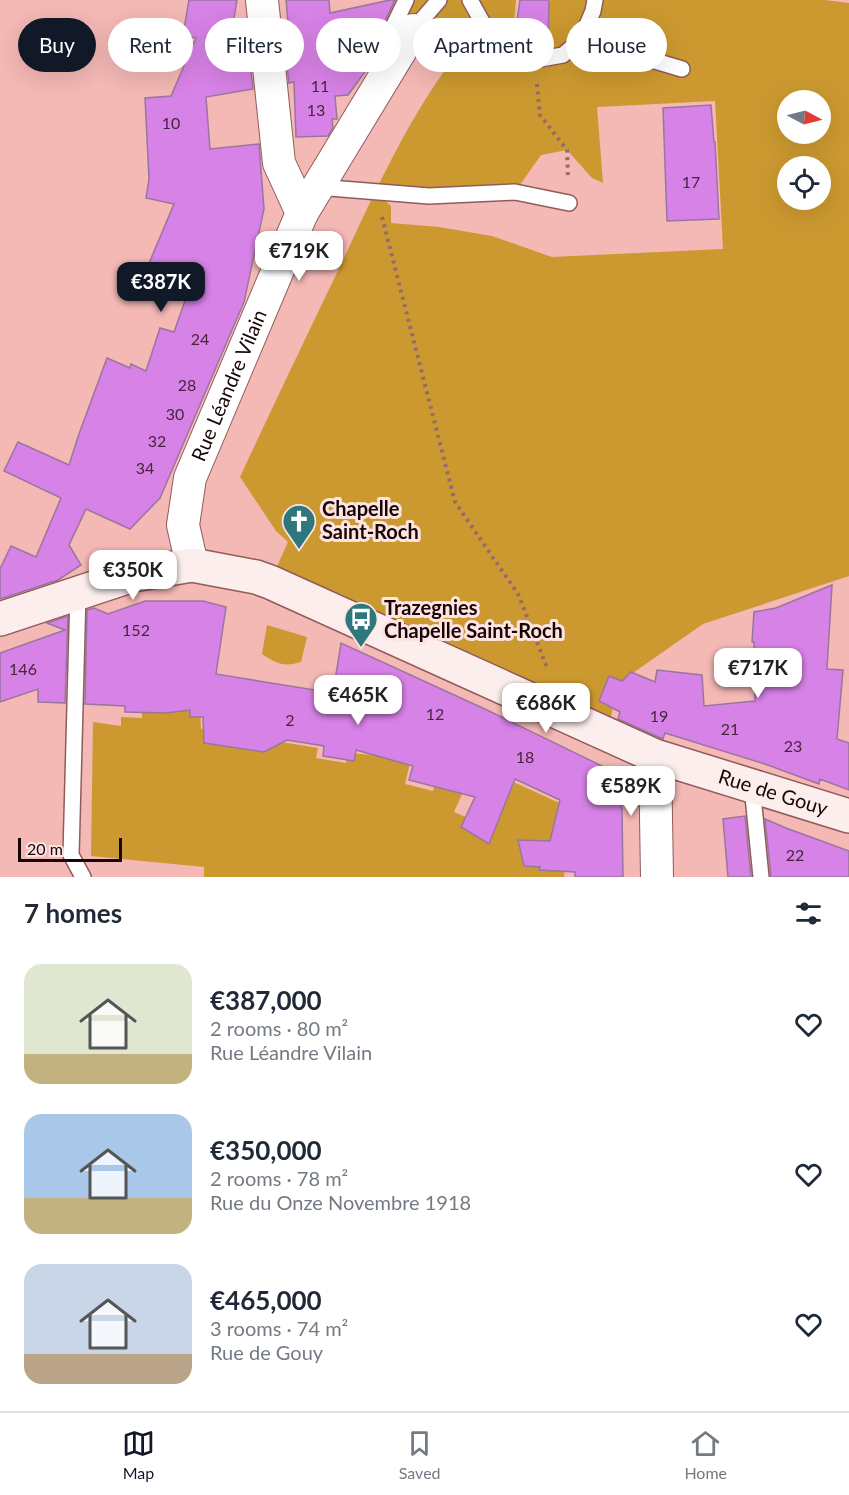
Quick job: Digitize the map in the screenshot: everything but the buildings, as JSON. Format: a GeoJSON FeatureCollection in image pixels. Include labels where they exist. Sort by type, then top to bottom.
{"type":"FeatureCollection","features":[{"type":"Feature","properties":{"kind":"street"},"geometry":{"type":"LineString","coordinates":[[262,0],[279,164],[309,200]]}},
{"type":"Feature","properties":{"kind":"street","name":"Rue Léandre Vilain"},"geometry":{"type":"LineString","coordinates":[[192,565],[183,525],[190,478],[309,200],[410,34]]}},
{"type":"Feature","properties":{"kind":"street"},"geometry":{"type":"LineString","coordinates":[[0,619],[133,574],[192,565]]}},
{"type":"Feature","properties":{"kind":"street","name":"Rue de Gouy"},"geometry":{"type":"LineString","coordinates":[[192,565],[270,582],[655,756],[849,816]]}},
{"type":"Feature","properties":{"kind":"street"},"geometry":{"type":"LineString","coordinates":[[655,756],[657,877]]}},
{"type":"Feature","properties":{"kind":"lane"},"geometry":{"type":"LineString","coordinates":[[406,0],[393,27],[410,34],[440,0]]}},
{"type":"Feature","properties":{"kind":"lane"},"geometry":{"type":"LineString","coordinates":[[470,0],[480,18]]}},
{"type":"Feature","properties":{"kind":"lane"},"geometry":{"type":"LineString","coordinates":[[590,18],[595,0]]}},
{"type":"Feature","properties":{"kind":"lane"},"geometry":{"type":"LineString","coordinates":[[667,65],[682,69]]}},
{"type":"Feature","properties":{"kind":"lane"},"geometry":{"type":"LineString","coordinates":[[309,200],[375,192],[429,196],[515,192],[569,203]]}},
{"type":"Feature","properties":{"kind":"lane"},"geometry":{"type":"LineString","coordinates":[[78,593],[71,855],[83,877]]}},
{"type":"Feature","properties":{"kind":"lane"},"geometry":{"type":"LineString","coordinates":[[752,786],[761,877]]}},
{"type":"Feature","properties":{"kind":"path"},"geometry":{"type":"LineString","coordinates":[[536,72],[540,116],[567,150],[569,203]]}},
{"type":"Feature","properties":{"kind":"path"},"geometry":{"type":"LineString","coordinates":[[375,192],[454,502],[518,594],[566,716]]}},
{"type":"Feature","properties":{"kind":"shaded area"},"geometry":{"type":"Polygon","coordinates":[[[406,0],[516,0],[514,18],[413,18],[413,30],[399,15],[406,0]]]}},
{"type":"Feature","properties":{"kind":"shaded area"},"geometry":{"type":"Polygon","coordinates":[[[551,0],[825,0],[849,3],[849,576],[703,624],[620,682],[609,723],[270,582],[288,542],[276,531],[240,477],[367,208],[432,88],[444,72],[554,72],[554,55],[562,55],[554,48],[554,18],[546,18],[547,4],[551,0]],[[715,101],[597,107],[603,183],[592,178],[567,150],[541,155],[515,192],[376,192],[391,206],[391,223],[439,227],[492,236],[552,257],[723,249],[715,101]]]}},
{"type":"Feature","properties":{"kind":"shaded area"},"geometry":{"type":"Polygon","coordinates":[[[267,625],[307,637],[301,662],[281,664],[262,654],[267,625]]]}},
{"type":"Feature","properties":{"kind":"shaded area"},"geometry":{"type":"Polygon","coordinates":[[[199,675],[201,729],[318,748],[316,758],[346,763],[348,753],[397,757],[416,738],[405,784],[433,791],[444,751],[475,765],[454,812],[473,820],[494,773],[577,811],[565,861],[564,877],[204,877],[204,867],[91,856],[93,722],[121,726],[121,717],[142,718],[142,678],[199,675]]]}},
{"type":"Feature","properties":{"kind":"place","name":"Chapelle Saint-Roch"},"geometry":{"type":"Point","coordinates":[299,550]}},
{"type":"Feature","properties":{"kind":"place","name":"Trazegnies Chapelle Saint-Roch"},"geometry":{"type":"Point","coordinates":[361,648]}}]}
